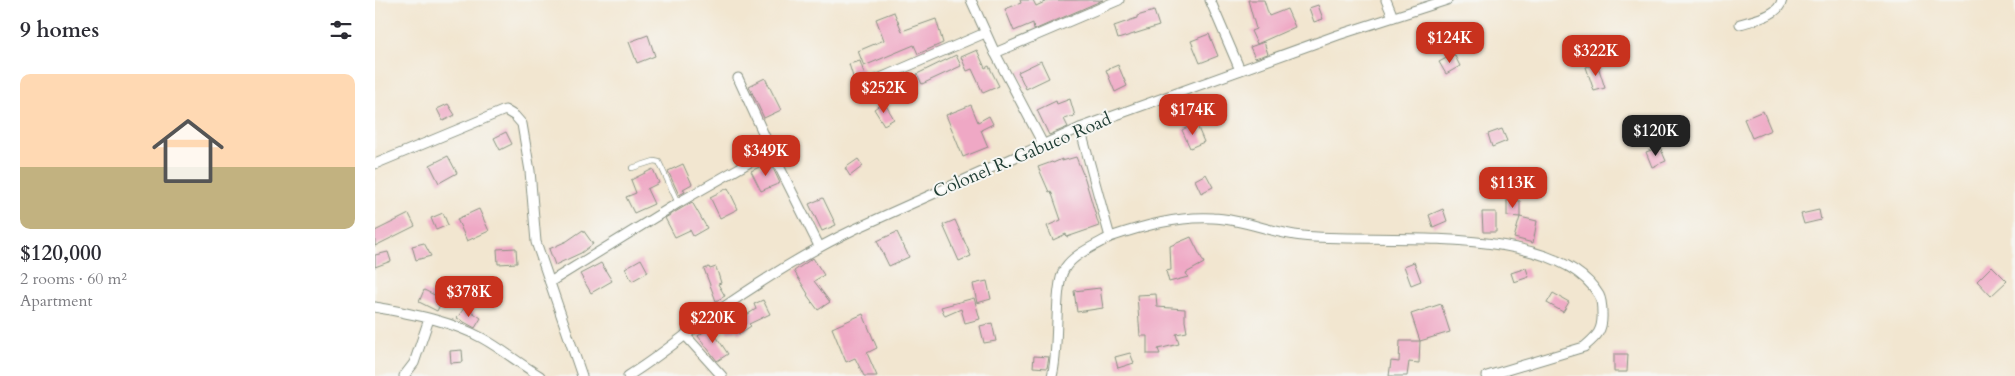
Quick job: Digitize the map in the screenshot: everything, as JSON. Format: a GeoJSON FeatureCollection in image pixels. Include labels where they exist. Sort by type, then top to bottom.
{"type":"FeatureCollection","features":[{"type":"Feature","properties":{"kind":"street"},"geometry":{"type":"LineString","coordinates":[[971,0],[995,54],[1043,144]]}},
{"type":"Feature","properties":{"kind":"street"},"geometry":{"type":"LineString","coordinates":[[995,54],[1119,0]]}},
{"type":"Feature","properties":{"kind":"street"},"geometry":{"type":"LineString","coordinates":[[1210,0],[1240,70]]}},
{"type":"Feature","properties":{"kind":"street"},"geometry":{"type":"LineString","coordinates":[[1386,0],[1393,17]]}},
{"type":"Feature","properties":{"kind":"street","name":"Colonel R. Gabuco Road"},"geometry":{"type":"LineString","coordinates":[[628,376],[733,301],[819,246],[1080,128],[1240,70],[1447,0]]}},
{"type":"Feature","properties":{"kind":"street"},"geometry":{"type":"LineString","coordinates":[[1740,24],[1773,12],[1781,5],[1782,0]]}},
{"type":"Feature","properties":{"kind":"street"},"geometry":{"type":"LineString","coordinates":[[855,89],[985,33]]}},
{"type":"Feature","properties":{"kind":"street"},"geometry":{"type":"LineString","coordinates":[[739,78],[771,150],[819,246]]}},
{"type":"Feature","properties":{"kind":"street"},"geometry":{"type":"LineString","coordinates":[[375,164],[505,110],[515,116],[522,124],[530,171],[536,242],[582,376]]}},
{"type":"Feature","properties":{"kind":"street"},"geometry":{"type":"LineString","coordinates":[[1080,128],[1110,237]]}},
{"type":"Feature","properties":{"kind":"street"},"geometry":{"type":"LineString","coordinates":[[550,282],[678,203],[771,150]]}},
{"type":"Feature","properties":{"kind":"street"},"geometry":{"type":"LineString","coordinates":[[1053,376],[1057,345],[1060,280],[1064,268],[1073,259],[1110,237],[1137,228],[1169,221],[1214,218],[1302,236],[1469,241],[1506,246],[1538,254],[1577,270],[1593,286],[1602,301],[1603,325],[1595,338],[1584,348],[1487,376]]}},
{"type":"Feature","properties":{"kind":"street"},"geometry":{"type":"LineString","coordinates":[[375,307],[447,323],[483,339],[540,376]]}},
{"type":"Feature","properties":{"kind":"street"},"geometry":{"type":"LineString","coordinates":[[405,376],[414,363],[429,319]]}},
{"type":"Feature","properties":{"kind":"street"},"geometry":{"type":"LineString","coordinates":[[685,336],[722,376]]}},
{"type":"Feature","properties":{"kind":"lane"},"geometry":{"type":"LineString","coordinates":[[632,168],[654,161],[659,162],[678,203]]}},
{"type":"Feature","properties":{"kind":"building"},"geometry":{"type":"Polygon","coordinates":[[[1020,0],[1033,0],[1036,6],[1049,0],[1103,0],[1034,30],[1033,23],[1014,31],[1005,9],[1021,3],[1020,0]]]}},
{"type":"Feature","properties":{"kind":"building"},"geometry":{"type":"Polygon","coordinates":[[[1248,0],[1264,0],[1269,16],[1287,9],[1295,27],[1257,44],[1251,31],[1256,29],[1248,0]]]}},
{"type":"Feature","properties":{"kind":"building"},"geometry":{"type":"Polygon","coordinates":[[[1318,5],[1323,19],[1314,22],[1309,8],[1318,5]]]}},
{"type":"Feature","properties":{"kind":"building"},"geometry":{"type":"Polygon","coordinates":[[[1154,11],[1159,26],[1118,39],[1114,26],[1154,11]]]}},
{"type":"Feature","properties":{"kind":"building"},"geometry":{"type":"Polygon","coordinates":[[[894,12],[902,31],[936,19],[943,43],[918,54],[914,45],[864,66],[858,51],[884,40],[876,19],[894,12]]]}},
{"type":"Feature","properties":{"kind":"building"},"geometry":{"type":"Polygon","coordinates":[[[1209,34],[1218,56],[1200,63],[1191,41],[1209,34]]]}},
{"type":"Feature","properties":{"kind":"building"},"geometry":{"type":"Polygon","coordinates":[[[648,35],[655,56],[637,63],[629,42],[648,35]]]}},
{"type":"Feature","properties":{"kind":"building"},"geometry":{"type":"Polygon","coordinates":[[[1264,42],[1268,54],[1255,58],[1250,47],[1264,42]]]}},
{"type":"Feature","properties":{"kind":"building"},"geometry":{"type":"Polygon","coordinates":[[[977,50],[985,68],[989,66],[999,86],[983,93],[972,69],[967,71],[961,57],[977,50]]]}},
{"type":"Feature","properties":{"kind":"building"},"geometry":{"type":"Polygon","coordinates":[[[1454,54],[1460,66],[1446,74],[1439,62],[1454,54]]]}},
{"type":"Feature","properties":{"kind":"building"},"geometry":{"type":"Polygon","coordinates":[[[956,55],[961,66],[922,84],[917,74],[956,55]]]}},
{"type":"Feature","properties":{"kind":"building"},"geometry":{"type":"Polygon","coordinates":[[[860,61],[865,76],[854,80],[849,64],[860,61]]]}},
{"type":"Feature","properties":{"kind":"building"},"geometry":{"type":"Polygon","coordinates":[[[1041,61],[1049,78],[1026,89],[1018,72],[1041,61]]]}},
{"type":"Feature","properties":{"kind":"building"},"geometry":{"type":"Polygon","coordinates":[[[1597,63],[1605,88],[1594,91],[1586,67],[1597,63]]]}},
{"type":"Feature","properties":{"kind":"building"},"geometry":{"type":"Polygon","coordinates":[[[1118,65],[1127,86],[1115,92],[1106,70],[1118,65]]]}},
{"type":"Feature","properties":{"kind":"building"},"geometry":{"type":"Polygon","coordinates":[[[765,78],[781,110],[764,118],[749,86],[765,78]]]}},
{"type":"Feature","properties":{"kind":"building"},"geometry":{"type":"Polygon","coordinates":[[[1070,99],[1075,116],[1064,119],[1068,127],[1049,135],[1037,110],[1056,101],[1057,104],[1070,99]]]}},
{"type":"Feature","properties":{"kind":"building"},"geometry":{"type":"Polygon","coordinates":[[[884,102],[894,119],[884,125],[874,109],[884,102]]]}},
{"type":"Feature","properties":{"kind":"building"},"geometry":{"type":"Polygon","coordinates":[[[448,104],[455,115],[443,121],[437,109],[448,104]]]}},
{"type":"Feature","properties":{"kind":"building"},"geometry":{"type":"Polygon","coordinates":[[[971,105],[978,122],[989,116],[993,124],[981,130],[988,147],[963,157],[946,115],[971,105]]]}},
{"type":"Feature","properties":{"kind":"building"},"geometry":{"type":"Polygon","coordinates":[[[1763,111],[1771,130],[1752,138],[1744,119],[1763,111]]]}},
{"type":"Feature","properties":{"kind":"building"},"geometry":{"type":"Polygon","coordinates":[[[1196,123],[1204,142],[1190,148],[1182,130],[1196,123]]]}},
{"type":"Feature","properties":{"kind":"building"},"geometry":{"type":"Polygon","coordinates":[[[1502,129],[1507,141],[1492,147],[1488,134],[1502,129]]]}},
{"type":"Feature","properties":{"kind":"building"},"geometry":{"type":"Polygon","coordinates":[[[506,132],[512,144],[500,150],[494,138],[506,132]]]}},
{"type":"Feature","properties":{"kind":"building"},"geometry":{"type":"Polygon","coordinates":[[[1660,147],[1666,161],[1652,167],[1646,152],[1660,147]]]}},
{"type":"Feature","properties":{"kind":"building"},"geometry":{"type":"Polygon","coordinates":[[[448,156],[457,173],[439,183],[430,165],[448,156]]]}},
{"type":"Feature","properties":{"kind":"building"},"geometry":{"type":"Polygon","coordinates":[[[1076,157],[1085,179],[1099,226],[1067,237],[1066,234],[1053,240],[1047,226],[1061,220],[1051,191],[1049,192],[1038,167],[1062,159],[1062,161],[1076,157]]]}},
{"type":"Feature","properties":{"kind":"building"},"geometry":{"type":"Polygon","coordinates":[[[858,159],[863,166],[850,176],[845,168],[858,159]]]}},
{"type":"Feature","properties":{"kind":"building"},"geometry":{"type":"Polygon","coordinates":[[[770,162],[780,183],[761,191],[751,171],[770,162]]]}},
{"type":"Feature","properties":{"kind":"building"},"geometry":{"type":"Polygon","coordinates":[[[683,164],[692,184],[683,189],[685,192],[679,195],[668,171],[683,164]]]}},
{"type":"Feature","properties":{"kind":"building"},"geometry":{"type":"Polygon","coordinates":[[[653,169],[659,183],[647,189],[654,204],[634,213],[626,197],[636,193],[631,180],[653,169]]]}},
{"type":"Feature","properties":{"kind":"building"},"geometry":{"type":"Polygon","coordinates":[[[1206,174],[1213,187],[1201,193],[1195,180],[1206,174]]]}},
{"type":"Feature","properties":{"kind":"building"},"geometry":{"type":"Polygon","coordinates":[[[728,188],[738,209],[720,218],[710,197],[728,188]]]}},
{"type":"Feature","properties":{"kind":"building"},"geometry":{"type":"Polygon","coordinates":[[[823,198],[836,225],[822,231],[809,204],[823,198]]]}},
{"type":"Feature","properties":{"kind":"building"},"geometry":{"type":"Polygon","coordinates":[[[1507,200],[1520,201],[1520,217],[1507,216],[1507,200]]]}},
{"type":"Feature","properties":{"kind":"building"},"geometry":{"type":"Polygon","coordinates":[[[692,202],[707,228],[693,236],[690,230],[675,237],[665,218],[692,202]]]}},
{"type":"Feature","properties":{"kind":"building"},"geometry":{"type":"Polygon","coordinates":[[[479,209],[489,231],[467,241],[457,219],[479,209]]]}},
{"type":"Feature","properties":{"kind":"building"},"geometry":{"type":"Polygon","coordinates":[[[1443,209],[1447,221],[1433,227],[1429,215],[1443,209]]]}},
{"type":"Feature","properties":{"kind":"building"},"geometry":{"type":"Polygon","coordinates":[[[1819,210],[1821,220],[1804,224],[1801,214],[1819,210]]]}},
{"type":"Feature","properties":{"kind":"building"},"geometry":{"type":"Polygon","coordinates":[[[1482,212],[1496,212],[1496,232],[1483,232],[1482,212]]]}},
{"type":"Feature","properties":{"kind":"building"},"geometry":{"type":"Polygon","coordinates":[[[443,213],[448,225],[436,230],[431,218],[443,213]]]}},
{"type":"Feature","properties":{"kind":"building"},"geometry":{"type":"Polygon","coordinates":[[[409,214],[415,226],[375,246],[375,231],[409,214]]]}},
{"type":"Feature","properties":{"kind":"building"},"geometry":{"type":"Polygon","coordinates":[[[1520,217],[1537,221],[1533,243],[1514,238],[1520,217]]]}},
{"type":"Feature","properties":{"kind":"building"},"geometry":{"type":"Polygon","coordinates":[[[955,220],[971,256],[959,261],[943,225],[955,220]]]}},
{"type":"Feature","properties":{"kind":"building"},"geometry":{"type":"Polygon","coordinates":[[[583,230],[593,244],[581,253],[555,265],[549,249],[567,241],[583,230]]]}},
{"type":"Feature","properties":{"kind":"building"},"geometry":{"type":"Polygon","coordinates":[[[897,232],[909,257],[889,266],[877,241],[897,232]]]}},
{"type":"Feature","properties":{"kind":"building"},"geometry":{"type":"Polygon","coordinates":[[[1191,237],[1204,263],[1186,273],[1188,277],[1169,282],[1166,271],[1171,270],[1170,246],[1191,237]]]}},
{"type":"Feature","properties":{"kind":"building"},"geometry":{"type":"Polygon","coordinates":[[[424,243],[431,256],[416,260],[412,246],[424,243]]]}},
{"type":"Feature","properties":{"kind":"building"},"geometry":{"type":"Polygon","coordinates":[[[516,248],[517,263],[498,264],[497,249],[516,248]]]}},
{"type":"Feature","properties":{"kind":"building"},"geometry":{"type":"Polygon","coordinates":[[[388,252],[391,261],[375,267],[375,255],[388,252]]]}},
{"type":"Feature","properties":{"kind":"building"},"geometry":{"type":"Polygon","coordinates":[[[813,258],[824,275],[814,281],[830,302],[818,310],[807,295],[794,271],[813,258]]]}},
{"type":"Feature","properties":{"kind":"building"},"geometry":{"type":"Polygon","coordinates":[[[641,259],[648,272],[632,281],[625,268],[641,259]]]}},
{"type":"Feature","properties":{"kind":"building"},"geometry":{"type":"Polygon","coordinates":[[[1414,262],[1421,281],[1411,285],[1404,266],[1414,262]]]}},
{"type":"Feature","properties":{"kind":"building"},"geometry":{"type":"Polygon","coordinates":[[[601,263],[612,281],[591,293],[580,274],[601,263]]]}},
{"type":"Feature","properties":{"kind":"building"},"geometry":{"type":"Polygon","coordinates":[[[1992,266],[2007,281],[1991,296],[1977,281],[1992,266]]]}},
{"type":"Feature","properties":{"kind":"building"},"geometry":{"type":"Polygon","coordinates":[[[709,267],[710,269],[716,267],[721,283],[718,284],[725,296],[716,301],[704,269],[709,267]]]}},
{"type":"Feature","properties":{"kind":"building"},"geometry":{"type":"Polygon","coordinates":[[[1526,268],[1529,277],[1514,282],[1511,273],[1526,268]]]}},
{"type":"Feature","properties":{"kind":"building"},"geometry":{"type":"Polygon","coordinates":[[[987,281],[991,299],[977,303],[973,284],[987,281]]]}},
{"type":"Feature","properties":{"kind":"building"},"geometry":{"type":"Polygon","coordinates":[[[1100,288],[1103,308],[1077,312],[1074,291],[1100,288]]]}},
{"type":"Feature","properties":{"kind":"building"},"geometry":{"type":"Polygon","coordinates":[[[424,290],[443,299],[437,311],[419,302],[424,290]]]}},
{"type":"Feature","properties":{"kind":"building"},"geometry":{"type":"Polygon","coordinates":[[[1553,293],[1569,302],[1563,312],[1547,303],[1553,293]]]}},
{"type":"Feature","properties":{"kind":"building"},"geometry":{"type":"Polygon","coordinates":[[[1156,294],[1157,307],[1185,309],[1187,332],[1176,334],[1179,344],[1158,349],[1160,354],[1147,354],[1147,336],[1140,336],[1137,295],[1156,294]]]}},
{"type":"Feature","properties":{"kind":"building"},"geometry":{"type":"Polygon","coordinates":[[[974,298],[980,319],[965,323],[961,309],[945,316],[941,307],[974,298]]]}},
{"type":"Feature","properties":{"kind":"building"},"geometry":{"type":"Polygon","coordinates":[[[763,300],[770,314],[749,324],[751,326],[739,334],[736,330],[728,333],[726,328],[756,309],[754,304],[763,300]]]}},
{"type":"Feature","properties":{"kind":"building"},"geometry":{"type":"Polygon","coordinates":[[[1441,304],[1450,332],[1420,341],[1411,314],[1441,304]]]}},
{"type":"Feature","properties":{"kind":"building"},"geometry":{"type":"Polygon","coordinates":[[[465,307],[481,318],[475,328],[457,318],[465,307]]]}},
{"type":"Feature","properties":{"kind":"building"},"geometry":{"type":"Polygon","coordinates":[[[863,314],[877,348],[867,353],[877,376],[864,376],[855,358],[846,362],[832,328],[863,314]]]}},
{"type":"Feature","properties":{"kind":"building"},"geometry":{"type":"Polygon","coordinates":[[[992,323],[996,341],[984,343],[980,326],[992,323]]]}},
{"type":"Feature","properties":{"kind":"building"},"geometry":{"type":"Polygon","coordinates":[[[710,327],[728,354],[717,361],[698,336],[710,327]]]}},
{"type":"Feature","properties":{"kind":"building"},"geometry":{"type":"Polygon","coordinates":[[[1400,341],[1420,341],[1419,363],[1409,362],[1407,376],[1389,376],[1391,361],[1399,362],[1400,341]]]}},
{"type":"Feature","properties":{"kind":"building"},"geometry":{"type":"Polygon","coordinates":[[[462,350],[463,362],[451,363],[450,351],[462,350]]]}},
{"type":"Feature","properties":{"kind":"building"},"geometry":{"type":"Polygon","coordinates":[[[1130,353],[1134,363],[1118,368],[1115,357],[1130,353]]]}},
{"type":"Feature","properties":{"kind":"building"},"geometry":{"type":"Polygon","coordinates":[[[1614,354],[1628,354],[1627,372],[1614,372],[1614,354]]]}},
{"type":"Feature","properties":{"kind":"building"},"geometry":{"type":"Polygon","coordinates":[[[1034,356],[1049,357],[1047,368],[1033,367],[1034,356]]]}}]}
